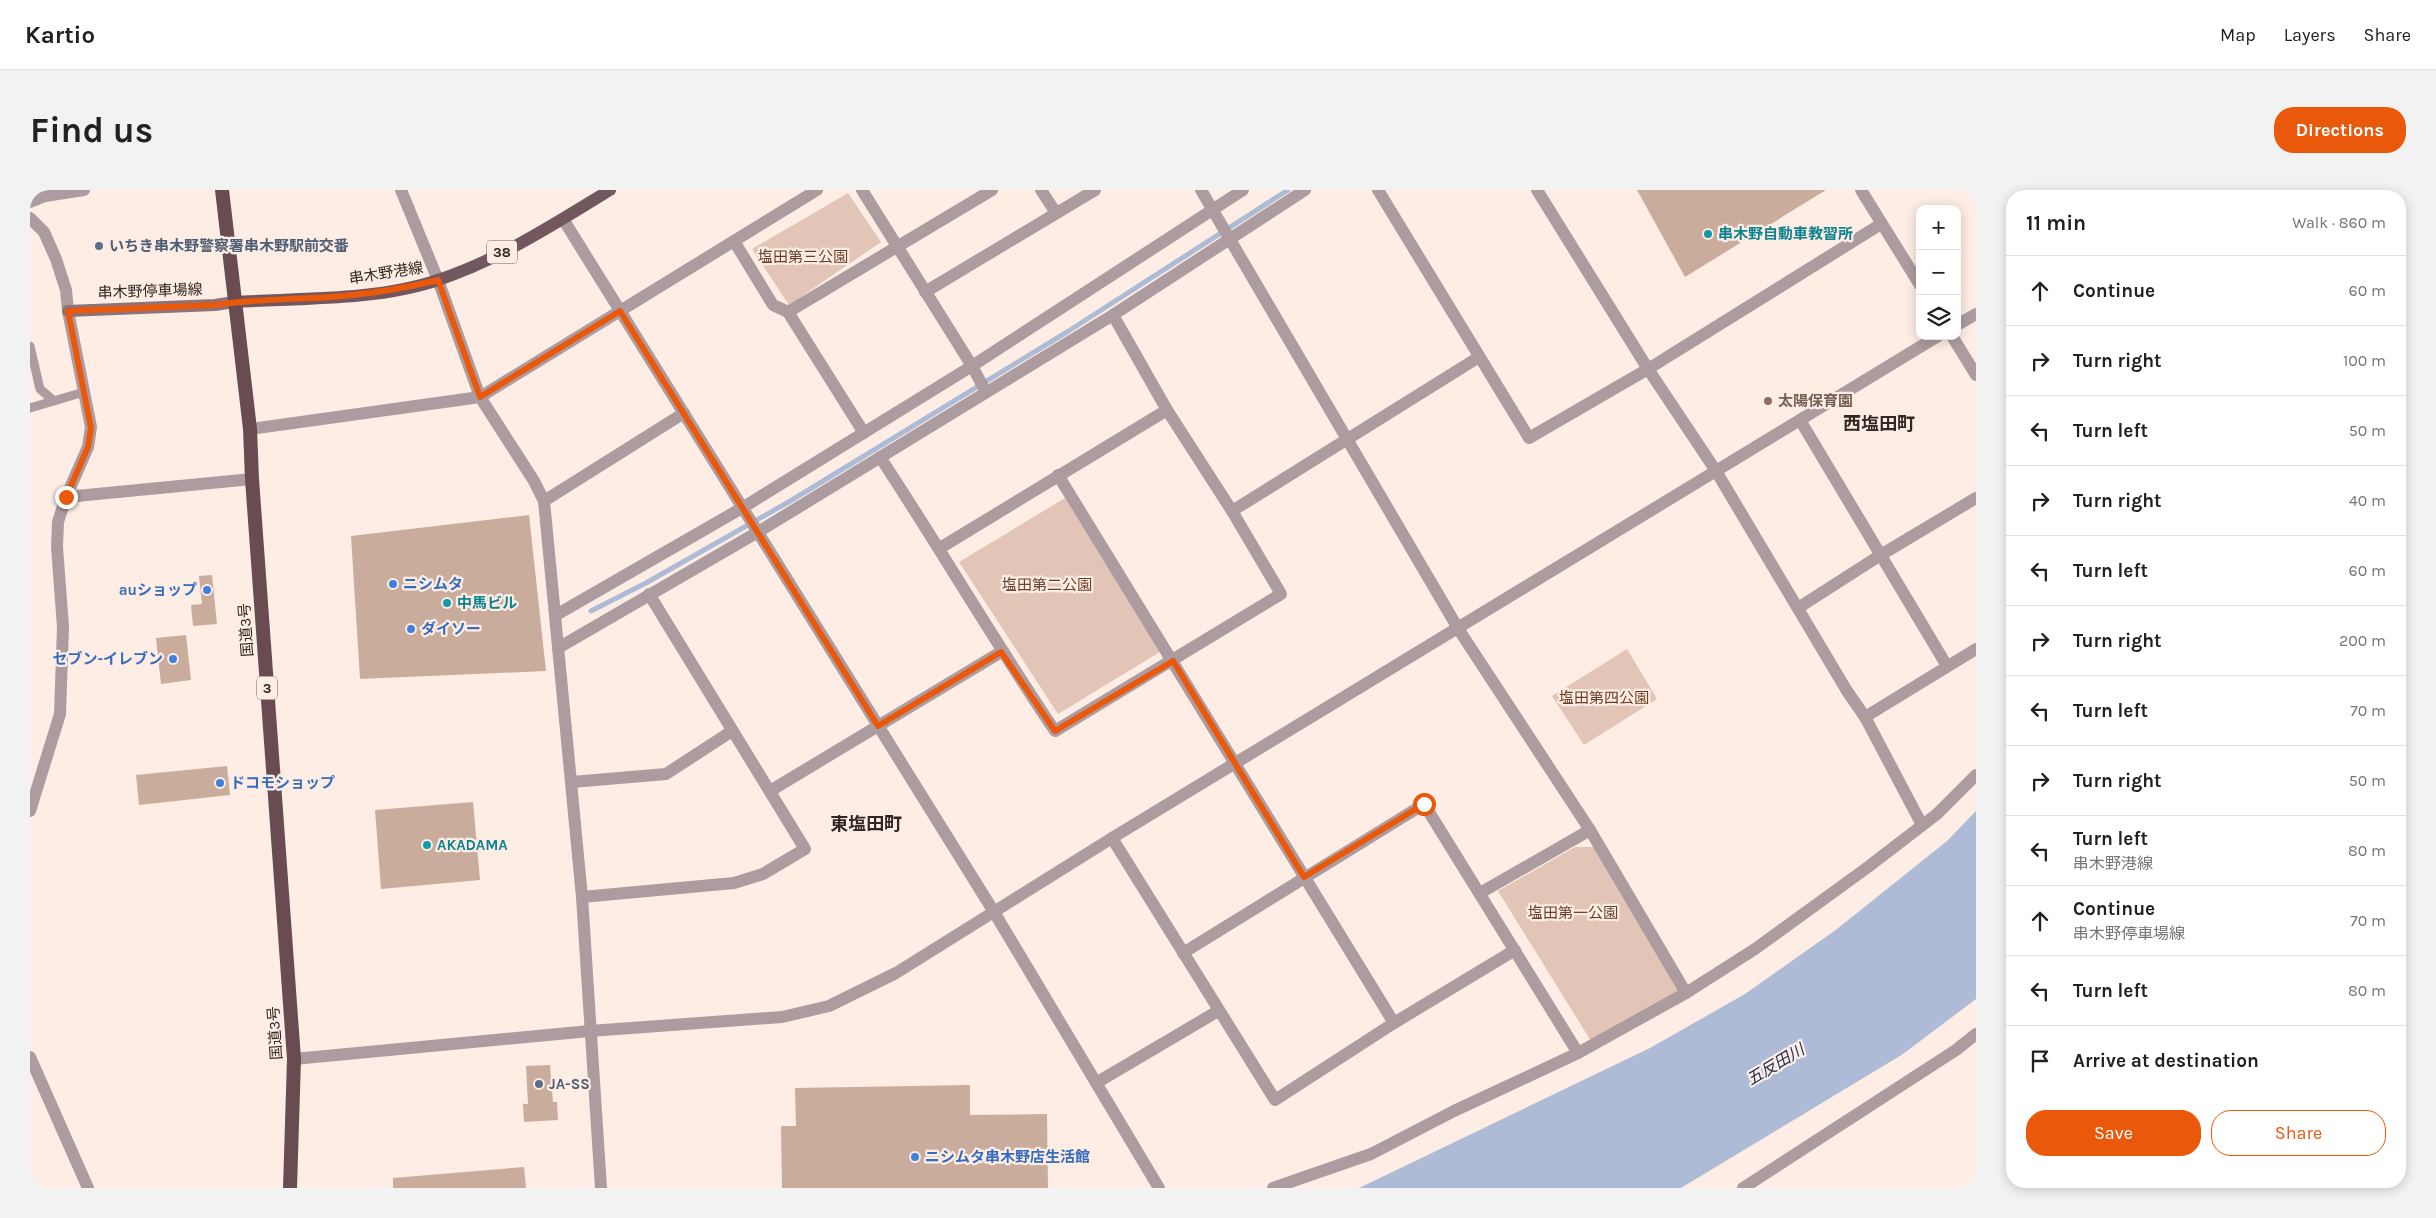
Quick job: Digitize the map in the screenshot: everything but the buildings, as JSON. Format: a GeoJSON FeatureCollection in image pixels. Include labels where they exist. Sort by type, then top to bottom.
{"type":"FeatureCollection","features":[{"type":"Feature","properties":{"kind":"highway","name":"国道3号"},"geometry":{"type":"LineString","coordinates":[[222,190],[250,429],[252,480],[294,1059],[290,1188]]}},
{"type":"Feature","properties":{"kind":"main road","name":"串木野港線"},"geometry":{"type":"LineString","coordinates":[[234,302],[342,296],[398,290],[438,280],[490,258],[563,219],[610,190]]}},
{"type":"Feature","properties":{"kind":"main road","name":"串木野停車場線"},"geometry":{"type":"LineString","coordinates":[[68,311],[215,305],[234,302]]}},
{"type":"Feature","properties":{"kind":"street"},"geometry":{"type":"LineString","coordinates":[[30,202],[44,196],[84,190]]}},
{"type":"Feature","properties":{"kind":"street"},"geometry":{"type":"LineString","coordinates":[[401,190],[438,280],[480,397],[534,481],[544,501],[582,896],[601,1188]]}},
{"type":"Feature","properties":{"kind":"street"},"geometry":{"type":"LineString","coordinates":[[250,429],[480,397],[817,190]]}},
{"type":"Feature","properties":{"kind":"street"},"geometry":{"type":"LineString","coordinates":[[862,190],[972,366],[986,392]]}},
{"type":"Feature","properties":{"kind":"street"},"geometry":{"type":"LineString","coordinates":[[788,312],[992,190]]}},
{"type":"Feature","properties":{"kind":"street"},"geometry":{"type":"LineString","coordinates":[[1041,190],[1056,213]]}},
{"type":"Feature","properties":{"kind":"street"},"geometry":{"type":"LineString","coordinates":[[924,292],[1095,190]]}},
{"type":"Feature","properties":{"kind":"street"},"geometry":{"type":"LineString","coordinates":[[1201,190],[1459,630],[1590,830],[1686,993]]}},
{"type":"Feature","properties":{"kind":"street"},"geometry":{"type":"LineString","coordinates":[[556,615],[742,508],[972,366],[1243,190]]}},
{"type":"Feature","properties":{"kind":"street"},"geometry":{"type":"LineString","coordinates":[[558,648],[758,532],[1113,315],[1306,190]]}},
{"type":"Feature","properties":{"kind":"street"},"geometry":{"type":"LineString","coordinates":[[1378,190],[1529,438],[1648,369],[1882,224]]}},
{"type":"Feature","properties":{"kind":"street"},"geometry":{"type":"LineString","coordinates":[[1537,190],[1648,369],[1716,471],[1865,717],[1922,825]]}},
{"type":"Feature","properties":{"kind":"street"},"geometry":{"type":"LineString","coordinates":[[1861,190],[1916,279]]}},
{"type":"Feature","properties":{"kind":"street"},"geometry":{"type":"LineString","coordinates":[[30,218],[44,232],[56,259],[66,290],[68,311],[91,428],[88,447],[66,497],[58,522],[57,547],[63,627],[60,714],[30,811]]}},
{"type":"Feature","properties":{"kind":"street"},"geometry":{"type":"LineString","coordinates":[[563,219],[994,912],[1159,1188]]}},
{"type":"Feature","properties":{"kind":"street"},"geometry":{"type":"LineString","coordinates":[[734,241],[773,305],[788,312],[864,432]]}},
{"type":"Feature","properties":{"kind":"street"},"geometry":{"type":"LineString","coordinates":[[1961,323],[1976,314]]}},
{"type":"Feature","properties":{"kind":"street"},"geometry":{"type":"LineString","coordinates":[[880,457],[940,548],[1001,652],[1055,731],[1173,661],[1281,594],[1232,511],[1167,410],[1113,315]]}},
{"type":"Feature","properties":{"kind":"street"},"geometry":{"type":"LineString","coordinates":[[294,1059],[590,1031],[782,1017],[830,1006],[896,973],[1112,838],[1459,630],[1931,340]]}},
{"type":"Feature","properties":{"kind":"street"},"geometry":{"type":"LineString","coordinates":[[1954,340],[1976,375]]}},
{"type":"Feature","properties":{"kind":"street"},"geometry":{"type":"LineString","coordinates":[[1232,511],[1479,357]]}},
{"type":"Feature","properties":{"kind":"street"},"geometry":{"type":"LineString","coordinates":[[940,548],[1167,410]]}},
{"type":"Feature","properties":{"kind":"street"},"geometry":{"type":"LineString","coordinates":[[544,501],[684,414]]}},
{"type":"Feature","properties":{"kind":"street"},"geometry":{"type":"LineString","coordinates":[[1800,420],[1879,556],[1947,666]]}},
{"type":"Feature","properties":{"kind":"street"},"geometry":{"type":"LineString","coordinates":[[1058,476],[1394,1023]]}},
{"type":"Feature","properties":{"kind":"street"},"geometry":{"type":"LineString","coordinates":[[66,497],[252,480]]}},
{"type":"Feature","properties":{"kind":"street"},"geometry":{"type":"LineString","coordinates":[[1798,608],[1879,556],[1976,498]]}},
{"type":"Feature","properties":{"kind":"street"},"geometry":{"type":"LineString","coordinates":[[582,896],[734,883],[763,874],[805,849],[649,594]]}},
{"type":"Feature","properties":{"kind":"street"},"geometry":{"type":"LineString","coordinates":[[1865,717],[1976,649]]}},
{"type":"Feature","properties":{"kind":"street"},"geometry":{"type":"LineString","coordinates":[[770,790],[1001,652]]}},
{"type":"Feature","properties":{"kind":"street"},"geometry":{"type":"LineString","coordinates":[[572,782],[666,774],[732,731]]}},
{"type":"Feature","properties":{"kind":"street"},"geometry":{"type":"LineString","coordinates":[[1273,1188],[1371,1154],[1578,1053],[1686,993],[1763,943],[1937,814],[1976,775]]}},
{"type":"Feature","properties":{"kind":"street"},"geometry":{"type":"LineString","coordinates":[[1183,953],[1424,804],[1578,1053]]}},
{"type":"Feature","properties":{"kind":"street"},"geometry":{"type":"LineString","coordinates":[[1480,893],[1590,830]]}},
{"type":"Feature","properties":{"kind":"street"},"geometry":{"type":"LineString","coordinates":[[1112,838],[1275,1100],[1394,1023],[1515,950]]}},
{"type":"Feature","properties":{"kind":"street"},"geometry":{"type":"LineString","coordinates":[[1096,1083],[1218,1011]]}},
{"type":"Feature","properties":{"kind":"street"},"geometry":{"type":"LineString","coordinates":[[1743,1188],[1956,1050],[1976,1034]]}},
{"type":"Feature","properties":{"kind":"street"},"geometry":{"type":"LineString","coordinates":[[30,1057],[88,1188]]}},
{"type":"Feature","properties":{"kind":"lane"},"geometry":{"type":"LineString","coordinates":[[30,346],[40,389],[54,401]]}},
{"type":"Feature","properties":{"kind":"lane"},"geometry":{"type":"LineString","coordinates":[[30,408],[84,392]]}},
{"type":"Feature","properties":{"kind":"green space","name":"塩田第三公園"},"geometry":{"type":"Polygon","coordinates":[[[848,193],[881,242],[789,305],[752,249],[848,193]]]}},
{"type":"Feature","properties":{"kind":"green space","name":"塩田第二公園"},"geometry":{"type":"Polygon","coordinates":[[[1065,498],[1160,652],[1058,714],[959,562],[1065,498]]]}},
{"type":"Feature","properties":{"kind":"green space","name":"塩田第四公園"},"geometry":{"type":"Polygon","coordinates":[[[1627,649],[1657,699],[1584,745],[1552,696],[1627,649]]]}},
{"type":"Feature","properties":{"kind":"green space","name":"塩田第一公園"},"geometry":{"type":"Polygon","coordinates":[[[1575,847],[1595,847],[1679,991],[1591,1041],[1498,891],[1575,847]]]}},
{"type":"Feature","properties":{"kind":"water","name":"五反田川"},"geometry":{"type":"Polygon","coordinates":[[[1976,811],[1976,999],[1903,1054],[1681,1188],[1359,1188],[1650,1048],[1745,994],[1837,929],[1947,841],[1976,811]]]}},
{"type":"Feature","properties":{"kind":"waterway"},"geometry":{"type":"LineString","coordinates":[[591,611],[646,583],[792,500],[1067,332],[1288,190]]}},
{"type":"Feature","properties":{"kind":"place","name":"串木野自動車教習所"},"geometry":{"type":"Point","coordinates":[1708,234]}},
{"type":"Feature","properties":{"kind":"place","name":"いちき串木野警察署串木野駅前交番"},"geometry":{"type":"Point","coordinates":[99,246]}},
{"type":"Feature","properties":{"kind":"place","name":"太陽保育園"},"geometry":{"type":"Point","coordinates":[1768,401]}},
{"type":"Feature","properties":{"kind":"place","name":"ニシムタ"},"geometry":{"type":"Point","coordinates":[393,584]}},
{"type":"Feature","properties":{"kind":"place","name":"auショップ"},"geometry":{"type":"Point","coordinates":[207,590]}},
{"type":"Feature","properties":{"kind":"place","name":"中馬ビル"},"geometry":{"type":"Point","coordinates":[447,603]}},
{"type":"Feature","properties":{"kind":"place","name":"ダイソー"},"geometry":{"type":"Point","coordinates":[411,629]}},
{"type":"Feature","properties":{"kind":"place","name":"セブン-イレブン"},"geometry":{"type":"Point","coordinates":[173,659]}},
{"type":"Feature","properties":{"kind":"place","name":"ドコモショップ"},"geometry":{"type":"Point","coordinates":[220,783]}},
{"type":"Feature","properties":{"kind":"place","name":"AKADAMA"},"geometry":{"type":"Point","coordinates":[427,845]}},
{"type":"Feature","properties":{"kind":"place","name":"JA-SS"},"geometry":{"type":"Point","coordinates":[539,1084]}},
{"type":"Feature","properties":{"kind":"place","name":"ニシムタ串木野店生活館"},"geometry":{"type":"Point","coordinates":[915,1157]}},
{"type":"Feature","properties":{"kind":"district","name":"西塩田町"},"geometry":{"type":"Point","coordinates":[1879,424]}},
{"type":"Feature","properties":{"kind":"district","name":"東塩田町"},"geometry":{"type":"Point","coordinates":[866,824]}},
{"type":"Feature","properties":{"kind":"route"},"geometry":{"type":"LineString","coordinates":[[66,497],[88,447],[91,428],[68,311],[215,305],[234,302],[342,296],[398,290],[438,280],[480,397],[620,311],[878,726],[1001,652],[1055,731],[1173,661],[1304,877],[1424,804]]}}]}
